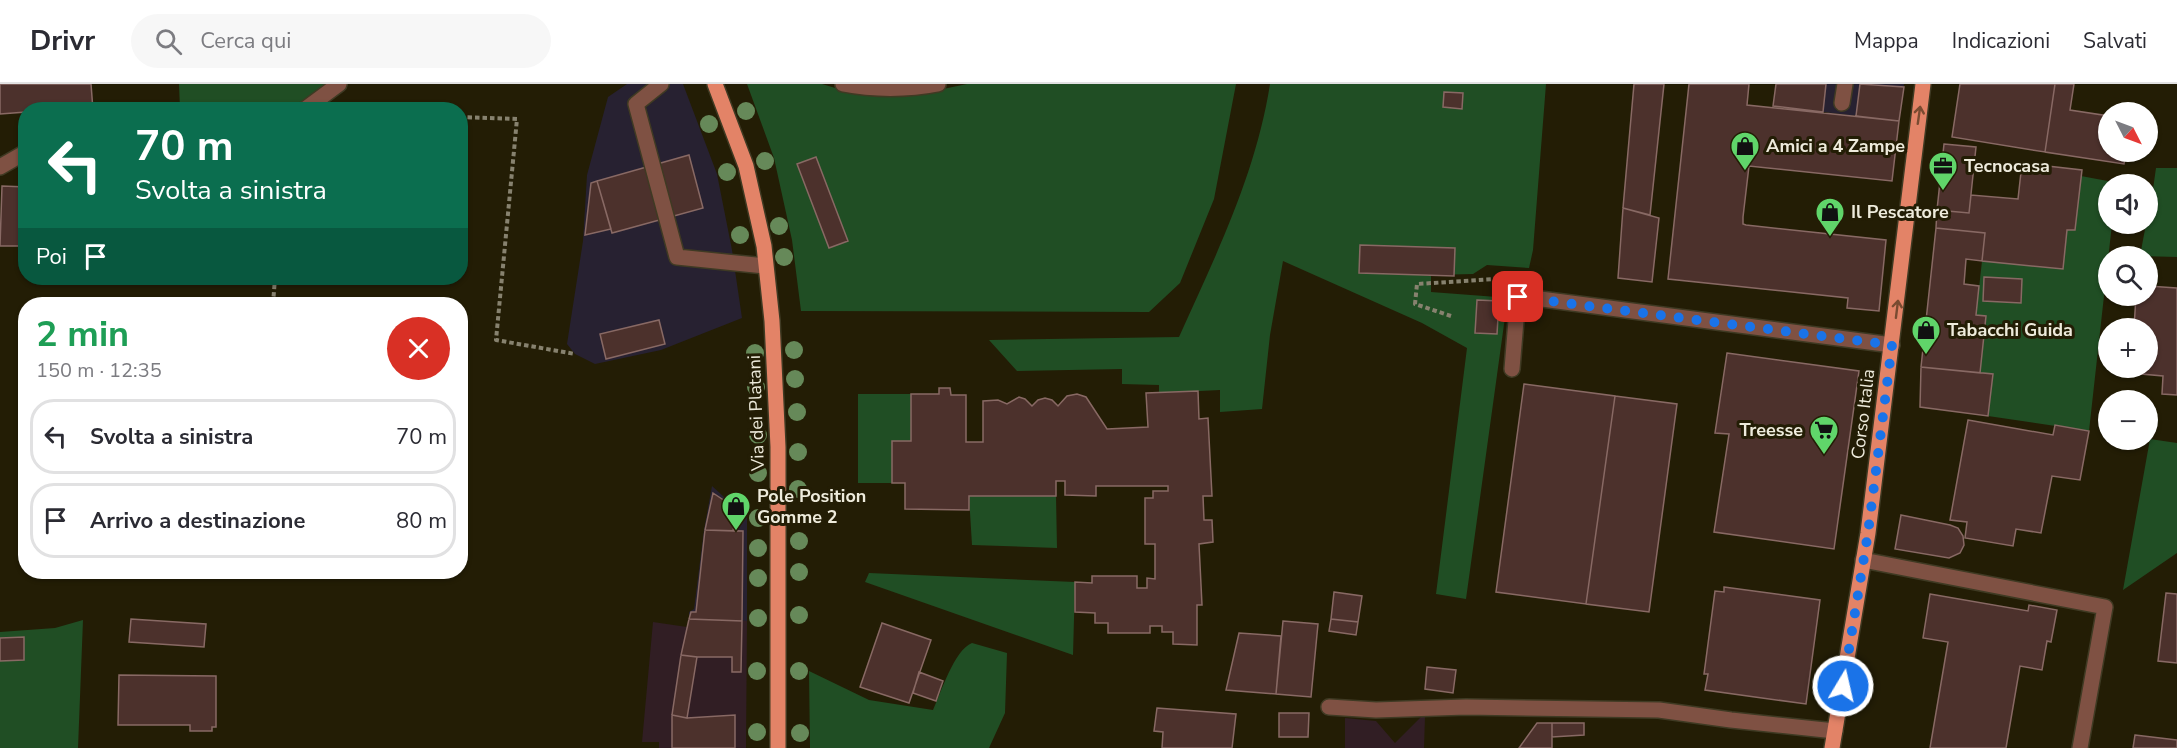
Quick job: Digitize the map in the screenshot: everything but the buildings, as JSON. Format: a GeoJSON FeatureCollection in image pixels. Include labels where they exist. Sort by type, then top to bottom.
{"type":"FeatureCollection","features":[{"type":"Feature","properties":{"kind":"main road","name":"Via dei Platani"},"geometry":{"type":"LineString","coordinates":[[715,84],[746,166],[764,246],[772,321],[778,447],[778,748]]}},
{"type":"Feature","properties":{"kind":"main road","name":"Corso Italia"},"geometry":{"type":"LineString","coordinates":[[1832,748],[1868,533],[1923,84]]}},
{"type":"Feature","properties":{"kind":"lane"},"geometry":{"type":"LineString","coordinates":[[315,102],[339,84]]}},
{"type":"Feature","properties":{"kind":"lane"},"geometry":{"type":"LineString","coordinates":[[661,84],[636,104],[677,257],[765,266]]}},
{"type":"Feature","properties":{"kind":"lane"},"geometry":{"type":"LineString","coordinates":[[843,84],[882,88],[924,87],[938,84]]}},
{"type":"Feature","properties":{"kind":"lane"},"geometry":{"type":"LineString","coordinates":[[1842,103],[1845,84]]}},
{"type":"Feature","properties":{"kind":"lane"},"geometry":{"type":"LineString","coordinates":[[0,167],[18,157]]}},
{"type":"Feature","properties":{"kind":"lane"},"geometry":{"type":"LineString","coordinates":[[1512,369],[1518,297],[1892,345]]}},
{"type":"Feature","properties":{"kind":"lane"},"geometry":{"type":"LineString","coordinates":[[1863,560],[2105,607],[2080,748]]}},
{"type":"Feature","properties":{"kind":"lane"},"geometry":{"type":"LineString","coordinates":[[1329,706],[1376,710],[1466,707],[1659,710],[1835,731]]}},
{"type":"Feature","properties":{"kind":"path"},"geometry":{"type":"LineString","coordinates":[[468,117],[517,119],[496,340],[575,354]]}},
{"type":"Feature","properties":{"kind":"path"},"geometry":{"type":"LineString","coordinates":[[1451,316],[1415,304],[1417,284],[1495,279]]}},
{"type":"Feature","properties":{"kind":"shaded area"},"geometry":{"type":"Polygon","coordinates":[[[627,84],[683,84],[717,174],[742,318],[661,350],[595,364],[575,354],[567,344],[583,241],[587,175],[608,97],[627,84]]]}},
{"type":"Feature","properties":{"kind":"shaded area"},"geometry":{"type":"Polygon","coordinates":[[[1776,84],[1904,84],[1899,121],[1773,106],[1776,84]]]}},
{"type":"Feature","properties":{"kind":"shaded area"},"geometry":{"type":"Polygon","coordinates":[[[712,486],[747,518],[747,621],[689,619],[689,612],[694,609],[712,486]]]}},
{"type":"Feature","properties":{"kind":"shaded area"},"geometry":{"type":"Polygon","coordinates":[[[689,619],[747,621],[746,748],[659,748],[659,742],[642,742],[653,622],[687,627],[689,619]]]}},
{"type":"Feature","properties":{"kind":"shaded area"},"geometry":{"type":"Polygon","coordinates":[[[1421,717],[1425,717],[1424,748],[1345,748],[1345,718],[1376,721],[1395,743],[1421,717]]]}},
{"type":"Feature","properties":{"kind":"green space"},"geometry":{"type":"Polygon","coordinates":[[[179,84],[329,84],[305,102],[180,102],[179,84]]]}},
{"type":"Feature","properties":{"kind":"green space"},"geometry":{"type":"Polygon","coordinates":[[[747,84],[822,84],[842,90],[924,93],[967,84],[1236,84],[1214,199],[1180,283],[1149,312],[801,311],[792,240],[774,158],[747,84]]]}},
{"type":"Feature","properties":{"kind":"green space"},"geometry":{"type":"Polygon","coordinates":[[[1270,84],[1546,84],[1533,250],[1529,268],[1487,265],[1473,274],[1431,275],[1431,292],[1497,297],[1506,310],[1466,599],[1436,594],[1467,348],[1422,323],[1283,261],[1270,335],[1262,409],[1220,412],[1220,390],[1159,393],[1159,385],[1122,384],[1122,369],[1017,371],[989,340],[1179,337],[1245,182],[1264,117],[1270,84]]]}},
{"type":"Feature","properties":{"kind":"green space"},"geometry":{"type":"Polygon","coordinates":[[[2156,168],[2177,168],[2177,257],[2158,256],[2158,246],[2142,246],[2144,234],[2158,234],[2158,174],[2155,174],[2156,168]]]}},
{"type":"Feature","properties":{"kind":"green space"},"geometry":{"type":"Polygon","coordinates":[[[2081,176],[2098,179],[2098,234],[2111,234],[2110,246],[2098,246],[2098,306],[2103,306],[2102,318],[2098,318],[2098,350],[2089,431],[1988,416],[1993,374],[1980,373],[1985,316],[1976,315],[1982,261],[2067,230],[2075,230],[2081,176]]]}},
{"type":"Feature","properties":{"kind":"green space"},"geometry":{"type":"Polygon","coordinates":[[[858,394],[911,394],[911,441],[892,441],[892,483],[858,483],[858,394]]]}},
{"type":"Feature","properties":{"kind":"green space"},"geometry":{"type":"Polygon","coordinates":[[[2158,440],[2177,443],[2177,553],[2123,590],[2148,450],[2158,450],[2158,440]]]}},
{"type":"Feature","properties":{"kind":"green space"},"geometry":{"type":"Polygon","coordinates":[[[969,496],[1056,496],[1057,548],[972,545],[969,496]]]}},
{"type":"Feature","properties":{"kind":"green space"},"geometry":{"type":"Polygon","coordinates":[[[869,573],[1075,582],[1073,655],[865,582],[869,573]]]}},
{"type":"Feature","properties":{"kind":"green space"},"geometry":{"type":"Polygon","coordinates":[[[83,620],[78,748],[0,748],[0,632],[55,628],[83,620]]]}},
{"type":"Feature","properties":{"kind":"green space"},"geometry":{"type":"Polygon","coordinates":[[[972,643],[1007,653],[1005,713],[989,748],[810,748],[809,671],[869,700],[933,710],[959,654],[972,643]]]}},
{"type":"Feature","properties":{"kind":"place","name":"Amici a 4 Zampe"},"geometry":{"type":"Point","coordinates":[1745,172]}},
{"type":"Feature","properties":{"kind":"place","name":"Tecnocasa"},"geometry":{"type":"Point","coordinates":[1943,192]}},
{"type":"Feature","properties":{"kind":"place","name":"Il Pescatore"},"geometry":{"type":"Point","coordinates":[1830,238]}},
{"type":"Feature","properties":{"kind":"place","name":"Tabacchi Guida"},"geometry":{"type":"Point","coordinates":[1926,356]}},
{"type":"Feature","properties":{"kind":"place","name":"Treesse"},"geometry":{"type":"Point","coordinates":[1824,456]}},
{"type":"Feature","properties":{"kind":"place","name":"Pole Position Gomme 2"},"geometry":{"type":"Point","coordinates":[736,532]}},
{"type":"Feature","properties":{"kind":"route"},"geometry":{"type":"LineString","coordinates":[[1518,297],[1892,345],[1868,533],[1843,686]]}}]}
